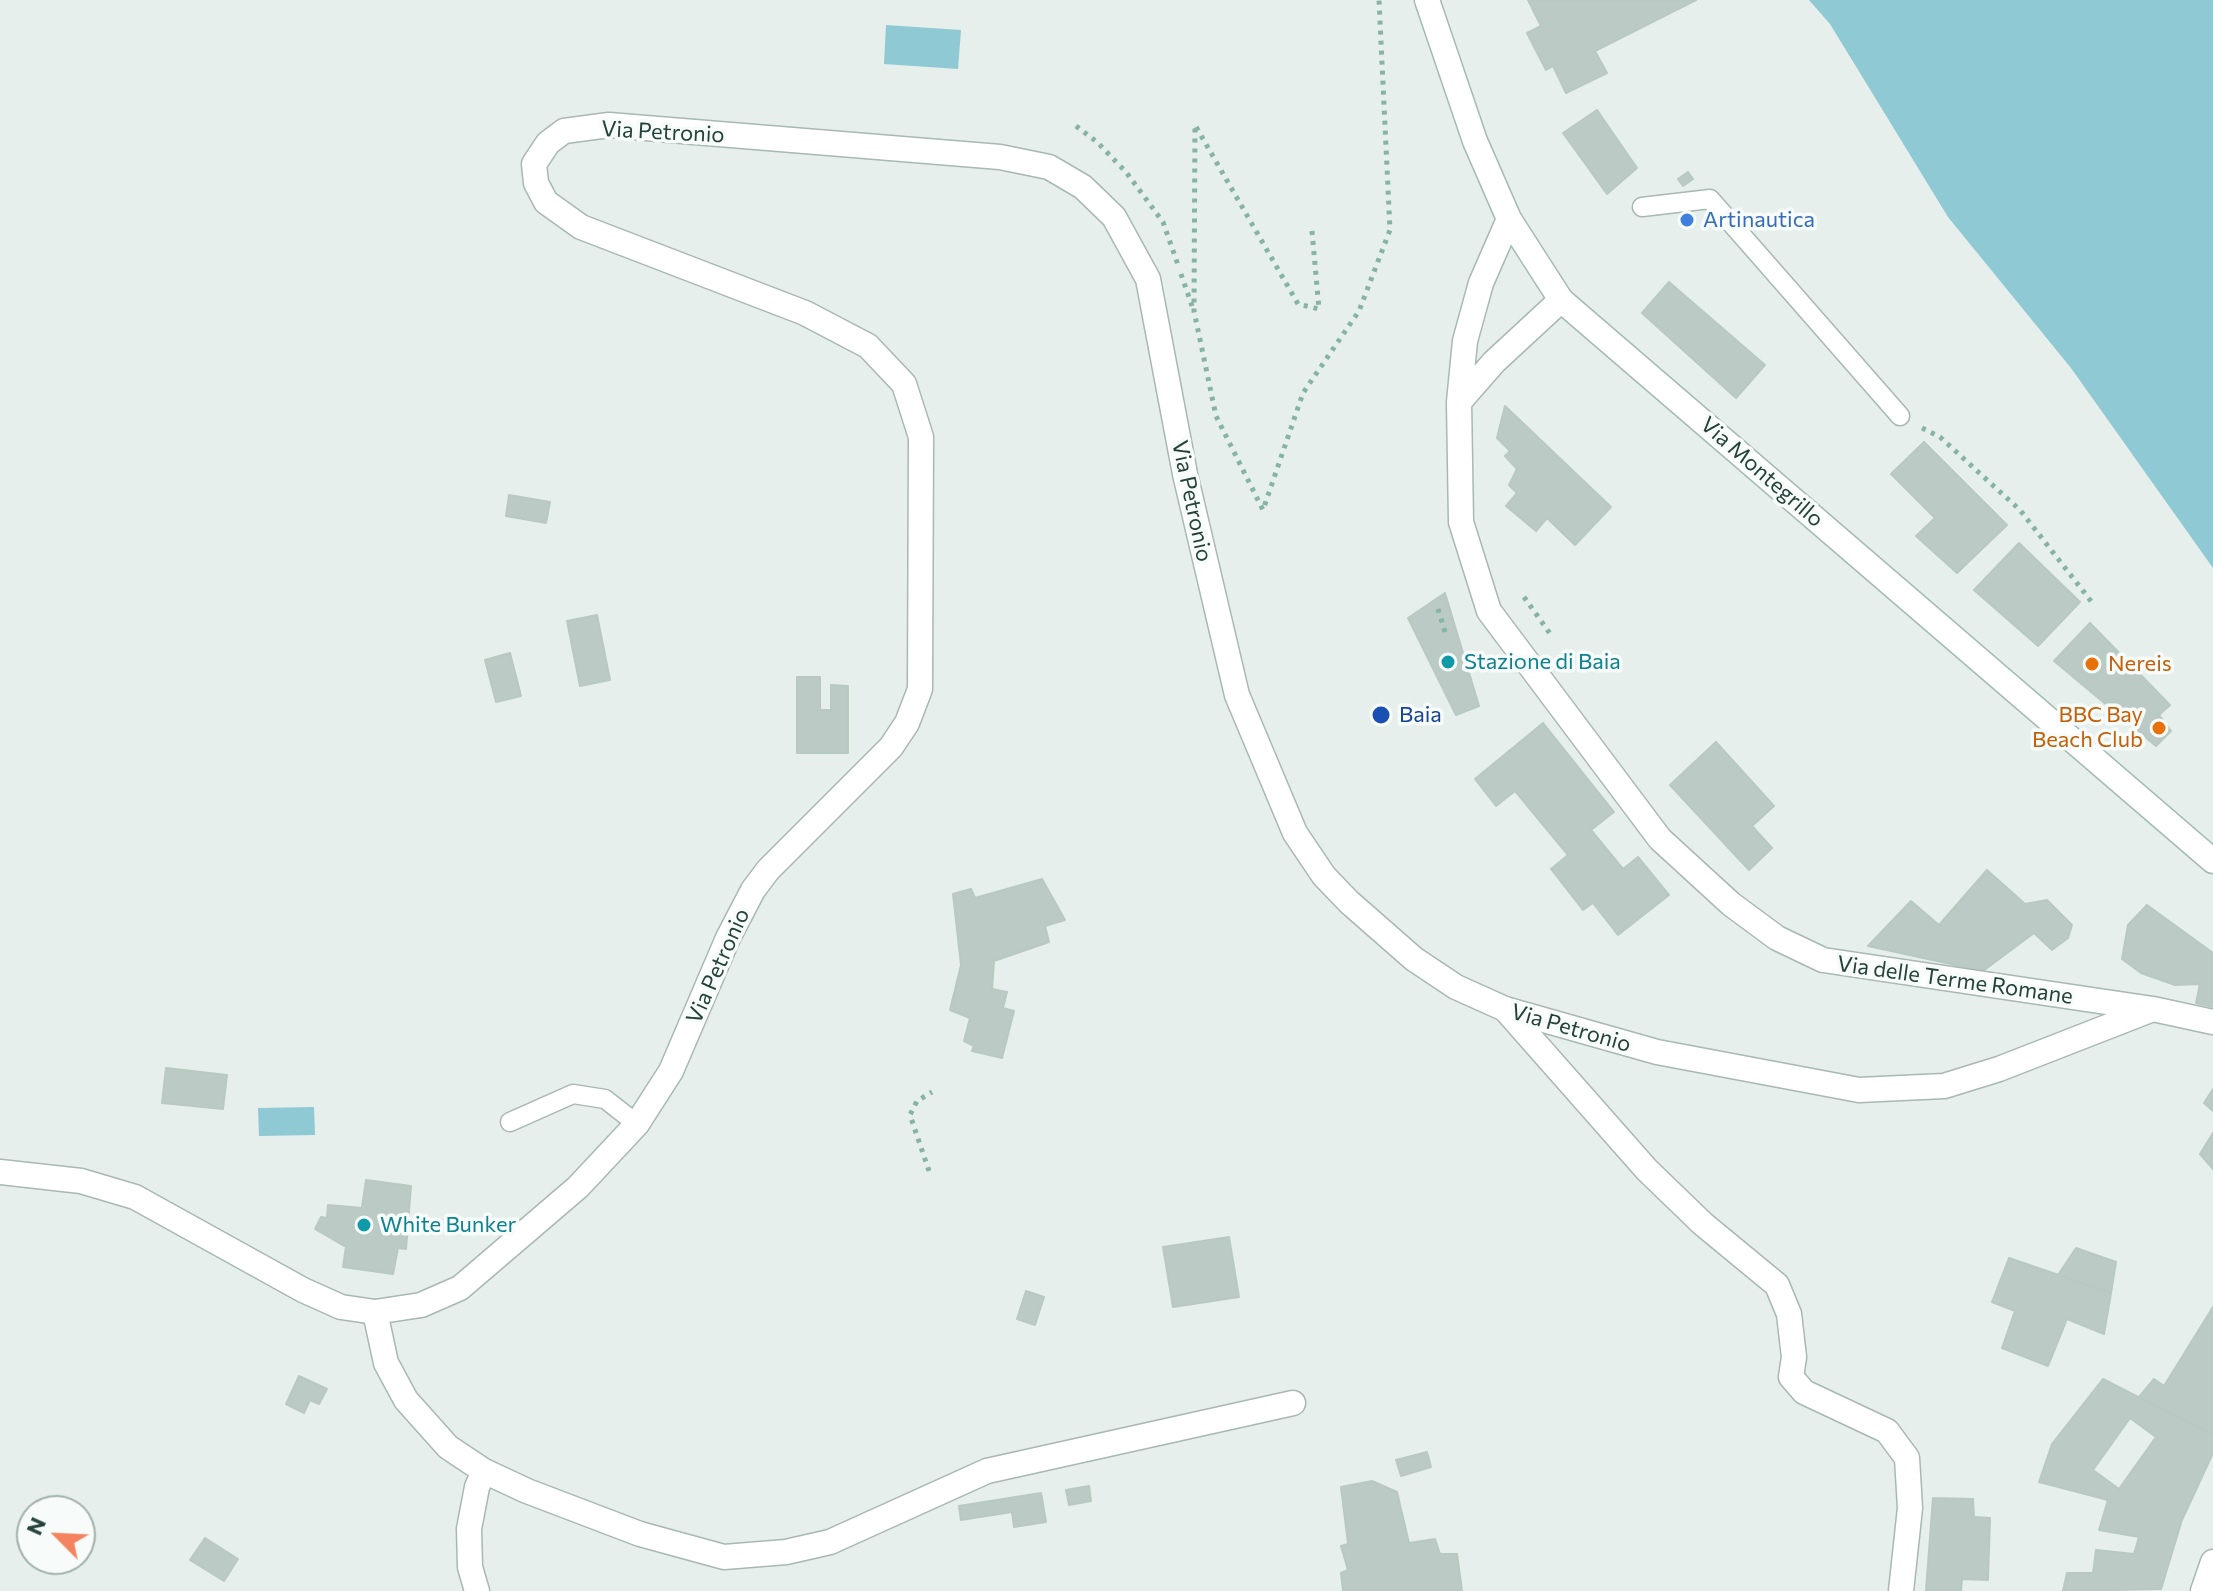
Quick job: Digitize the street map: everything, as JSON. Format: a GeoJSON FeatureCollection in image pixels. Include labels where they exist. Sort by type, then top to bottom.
{"type":"FeatureCollection","features":[{"type":"Feature","properties":{"kind":"street","name":"Via Montegrillo"},"geometry":{"type":"LineString","coordinates":[[1427,0],[1475,141],[1509,219],[1561,300],[2213,861]]}},
{"type":"Feature","properties":{"kind":"street","name":"Via Petronio"},"geometry":{"type":"LineString","coordinates":[[0,1172],[81,1181],[135,1197],[303,1290],[341,1307],[375,1312],[421,1305],[460,1288],[578,1187],[637,1124],[671,1071],[728,938],[753,890],[768,870],[891,747],[907,723],[920,689],[921,437],[904,384],[868,346],[805,313],[581,227],[546,202],[536,183],[534,164],[548,143],[564,131],[609,125],[1000,157],[1049,167],[1083,187],[1114,217],[1148,279],[1185,474],[1237,695],[1295,833],[1324,876],[1376,927],[1414,959],[1456,987],[1505,1009],[1657,1052],[1859,1090],[1944,1086],[1999,1069],[2153,1009]]}},
{"type":"Feature","properties":{"kind":"street","name":"Via delle Terme Romane"},"geometry":{"type":"LineString","coordinates":[[1509,219],[1481,283],[1465,341],[1459,402],[1461,522],[1489,611],[1660,839],[1731,904],[1777,938],[1823,960],[2153,1009],[2213,1022]]}},
{"type":"Feature","properties":{"kind":"street"},"geometry":{"type":"LineString","coordinates":[[1459,402],[1494,362],[1561,300]]}},
{"type":"Feature","properties":{"kind":"street"},"geometry":{"type":"LineString","coordinates":[[1505,1009],[1647,1170],[1703,1224],[1777,1285],[1789,1314],[1794,1357],[1791,1377],[1804,1392],[1887,1431],[1907,1458],[1910,1508],[1901,1591]]}},
{"type":"Feature","properties":{"kind":"street"},"geometry":{"type":"LineString","coordinates":[[375,1312],[386,1363],[406,1400],[448,1447],[484,1471],[665,1542],[705,1554],[751,1556],[830,1542],[987,1471],[1293,1403]]}},
{"type":"Feature","properties":{"kind":"street"},"geometry":{"type":"LineString","coordinates":[[477,1591],[470,1567],[469,1529],[477,1487],[484,1471]]}},
{"type":"Feature","properties":{"kind":"street"},"geometry":{"type":"LineString","coordinates":[[2203,1591],[2213,1562]]}},
{"type":"Feature","properties":{"kind":"lane"},"geometry":{"type":"LineString","coordinates":[[1642,207],[1710,199],[1900,416]]}},
{"type":"Feature","properties":{"kind":"lane"},"geometry":{"type":"LineString","coordinates":[[510,1122],[573,1094],[605,1099],[637,1124]]}},
{"type":"Feature","properties":{"kind":"path"},"geometry":{"type":"LineString","coordinates":[[1312,231],[1319,309],[1298,304],[1195,125],[1194,311],[1216,416],[1263,510],[1303,393],[1359,311],[1390,230],[1379,0]]}},
{"type":"Feature","properties":{"kind":"path"},"geometry":{"type":"LineString","coordinates":[[1900,416],[1940,437],[2020,510],[2094,605]]}},
{"type":"Feature","properties":{"kind":"path"},"geometry":{"type":"LineString","coordinates":[[1524,597],[1551,635]]}},
{"type":"Feature","properties":{"kind":"path"},"geometry":{"type":"LineString","coordinates":[[1438,609],[1446,635]]}},
{"type":"Feature","properties":{"kind":"path"},"geometry":{"type":"LineString","coordinates":[[929,1171],[910,1115],[917,1101],[932,1092]]}},
{"type":"Feature","properties":{"kind":"water"},"geometry":{"type":"Polygon","coordinates":[[[1809,0],[2213,0],[2213,568],[2071,368],[1948,217],[1830,24],[1809,0]]]}},
{"type":"Feature","properties":{"kind":"water"},"geometry":{"type":"Polygon","coordinates":[[[886,25],[961,30],[958,69],[884,64],[886,25]]]}},
{"type":"Feature","properties":{"kind":"water"},"geometry":{"type":"Polygon","coordinates":[[[314,1107],[315,1135],[259,1136],[258,1108],[314,1107]]]}},
{"type":"Feature","properties":{"kind":"building"},"geometry":{"type":"Polygon","coordinates":[[[1528,0],[1696,0],[1595,51],[1607,73],[1566,93],[1553,66],[1546,70],[1527,33],[1541,26],[1528,0]]]}},
{"type":"Feature","properties":{"kind":"building"},"geometry":{"type":"Polygon","coordinates":[[[1597,110],[1637,168],[1607,194],[1563,133],[1597,110]]]}},
{"type":"Feature","properties":{"kind":"building"},"geometry":{"type":"Polygon","coordinates":[[[1688,172],[1693,179],[1683,186],[1678,179],[1688,172]]]}},
{"type":"Feature","properties":{"kind":"building"},"geometry":{"type":"Polygon","coordinates":[[[1669,282],[1765,365],[1736,398],[1642,313],[1669,282]]]}},
{"type":"Feature","properties":{"kind":"building"},"geometry":{"type":"Polygon","coordinates":[[[1505,406],[1611,507],[1575,545],[1547,518],[1536,531],[1506,506],[1517,493],[1509,485],[1517,469],[1505,456],[1510,451],[1497,438],[1505,406]]]}},
{"type":"Feature","properties":{"kind":"building"},"geometry":{"type":"Polygon","coordinates":[[[1924,442],[2007,525],[1957,573],[1916,536],[1935,518],[1891,474],[1924,442]]]}},
{"type":"Feature","properties":{"kind":"building"},"geometry":{"type":"Polygon","coordinates":[[[509,495],[550,502],[546,523],[506,516],[509,495]]]}},
{"type":"Feature","properties":{"kind":"building"},"geometry":{"type":"Polygon","coordinates":[[[2019,543],[2080,602],[2038,646],[1974,590],[2019,543]]]}},
{"type":"Feature","properties":{"kind":"building","name":"Stazione di Baia"},"geometry":{"type":"Polygon","coordinates":[[[1445,593],[1479,706],[1456,715],[1408,618],[1445,593]]]}},
{"type":"Feature","properties":{"kind":"building"},"geometry":{"type":"Polygon","coordinates":[[[597,615],[610,680],[580,686],[567,621],[597,615]]]}},
{"type":"Feature","properties":{"kind":"building"},"geometry":{"type":"Polygon","coordinates":[[[2090,623],[2170,705],[2159,715],[2171,731],[2156,746],[2054,661],[2090,623]]]}},
{"type":"Feature","properties":{"kind":"building"},"geometry":{"type":"Polygon","coordinates":[[[510,653],[521,696],[496,702],[485,660],[510,653]]]}},
{"type":"Feature","properties":{"kind":"building"},"geometry":{"type":"Polygon","coordinates":[[[797,677],[820,677],[820,710],[831,710],[831,685],[848,686],[848,753],[797,753],[797,677]]]}},
{"type":"Feature","properties":{"kind":"building"},"geometry":{"type":"Polygon","coordinates":[[[1543,723],[1614,812],[1591,830],[1623,869],[1638,857],[1669,895],[1618,935],[1593,903],[1583,910],[1551,869],[1568,855],[1515,791],[1496,806],[1475,779],[1543,723]]]}},
{"type":"Feature","properties":{"kind":"building"},"geometry":{"type":"Polygon","coordinates":[[[1716,742],[1774,806],[1752,826],[1772,848],[1749,870],[1670,785],[1716,742]]]}},
{"type":"Feature","properties":{"kind":"building"},"geometry":{"type":"Polygon","coordinates":[[[1987,870],[2025,904],[2047,900],[2072,925],[2068,938],[2052,950],[2034,933],[1983,971],[1868,946],[1911,901],[1939,925],[1987,870]]]}},
{"type":"Feature","properties":{"kind":"building"},"geometry":{"type":"Polygon","coordinates":[[[1042,879],[1065,920],[1045,926],[1049,942],[994,961],[992,989],[1007,992],[1003,1008],[1014,1011],[1002,1058],[972,1051],[974,1046],[964,1041],[970,1018],[950,1010],[961,965],[953,894],[971,889],[975,898],[1042,879]]]}},
{"type":"Feature","properties":{"kind":"building"},"geometry":{"type":"Polygon","coordinates":[[[2147,905],[2213,953],[2213,1007],[2196,1003],[2200,984],[2175,985],[2141,973],[2122,959],[2128,925],[2147,905]]]}},
{"type":"Feature","properties":{"kind":"building"},"geometry":{"type":"Polygon","coordinates":[[[166,1068],[227,1075],[223,1109],[162,1103],[166,1068]]]}},
{"type":"Feature","properties":{"kind":"building"},"geometry":{"type":"Polygon","coordinates":[[[2213,1089],[2213,1111],[2204,1103],[2213,1089]]]}},
{"type":"Feature","properties":{"kind":"building"},"geometry":{"type":"Polygon","coordinates":[[[2213,1133],[2213,1169],[2200,1154],[2213,1133]]]}},
{"type":"Feature","properties":{"kind":"building","name":"White Bunker"},"geometry":{"type":"Polygon","coordinates":[[[366,1180],[411,1186],[406,1249],[398,1248],[393,1274],[343,1267],[346,1247],[315,1229],[321,1217],[327,1218],[328,1205],[362,1208],[366,1180]]]}},
{"type":"Feature","properties":{"kind":"building"},"geometry":{"type":"Polygon","coordinates":[[[1229,1237],[1239,1297],[1173,1307],[1163,1247],[1229,1237]]]}},
{"type":"Feature","properties":{"kind":"building"},"geometry":{"type":"Polygon","coordinates":[[[2076,1248],[2116,1262],[2111,1293],[2058,1275],[2076,1248]]]}},
{"type":"Feature","properties":{"kind":"building"},"geometry":{"type":"Polygon","coordinates":[[[2009,1258],[2111,1293],[2104,1334],[2067,1319],[2048,1366],[2002,1348],[2015,1311],[1992,1302],[2009,1258]]]}},
{"type":"Feature","properties":{"kind":"building"},"geometry":{"type":"Polygon","coordinates":[[[1026,1291],[1044,1297],[1035,1325],[1017,1319],[1026,1291]]]}},
{"type":"Feature","properties":{"kind":"building"},"geometry":{"type":"Polygon","coordinates":[[[2213,1307],[2213,1435],[2139,1397],[2154,1379],[2164,1386],[2213,1307]]]}},
{"type":"Feature","properties":{"kind":"building"},"geometry":{"type":"Polygon","coordinates":[[[299,1376],[327,1389],[319,1404],[310,1400],[304,1413],[286,1404],[299,1376]]]}},
{"type":"Feature","properties":{"kind":"building"},"geometry":{"type":"Polygon","coordinates":[[[2103,1379],[2213,1435],[2213,1453],[2182,1520],[2161,1589],[2063,1591],[2067,1573],[2093,1573],[2096,1550],[2134,1554],[2139,1537],[2099,1530],[2108,1500],[2039,1482],[2052,1444],[2103,1379]],[[2130,1418],[2093,1470],[2119,1489],[2156,1437],[2130,1418]]]}},
{"type":"Feature","properties":{"kind":"building"},"geometry":{"type":"Polygon","coordinates":[[[1427,1452],[1431,1467],[1401,1476],[1396,1460],[1427,1452]]]}},
{"type":"Feature","properties":{"kind":"building"},"geometry":{"type":"Polygon","coordinates":[[[1372,1481],[1397,1492],[1409,1543],[1435,1539],[1440,1554],[1457,1554],[1462,1591],[1343,1591],[1341,1573],[1348,1570],[1341,1546],[1348,1544],[1341,1487],[1372,1481]]]}},
{"type":"Feature","properties":{"kind":"building"},"geometry":{"type":"Polygon","coordinates":[[[1089,1486],[1091,1501],[1069,1505],[1066,1490],[1089,1486]]]}},
{"type":"Feature","properties":{"kind":"building"},"geometry":{"type":"Polygon","coordinates":[[[1041,1493],[1046,1522],[1014,1527],[1012,1512],[961,1520],[959,1506],[1041,1493]]]}},
{"type":"Feature","properties":{"kind":"building"},"geometry":{"type":"Polygon","coordinates":[[[1933,1498],[1973,1499],[1974,1517],[1990,1518],[1988,1580],[1962,1579],[1961,1591],[1926,1590],[1933,1498]]]}},
{"type":"Feature","properties":{"kind":"building"},"geometry":{"type":"Polygon","coordinates":[[[205,1538],[238,1559],[224,1581],[190,1560],[205,1538]]]}},
{"type":"Feature","properties":{"kind":"place","name":"Artinautica"},"geometry":{"type":"Point","coordinates":[1687,220]}},
{"type":"Feature","properties":{"kind":"place","name":"Stazione di Baia"},"geometry":{"type":"Point","coordinates":[1448,662]}},
{"type":"Feature","properties":{"kind":"place","name":"Nereis"},"geometry":{"type":"Point","coordinates":[2092,664]}},
{"type":"Feature","properties":{"kind":"place","name":"Baia"},"geometry":{"type":"Point","coordinates":[1381,715]}},
{"type":"Feature","properties":{"kind":"place","name":"BBC Bay Beach Club"},"geometry":{"type":"Point","coordinates":[2159,728]}},
{"type":"Feature","properties":{"kind":"place","name":"White Bunker"},"geometry":{"type":"Point","coordinates":[364,1225]}}]}
